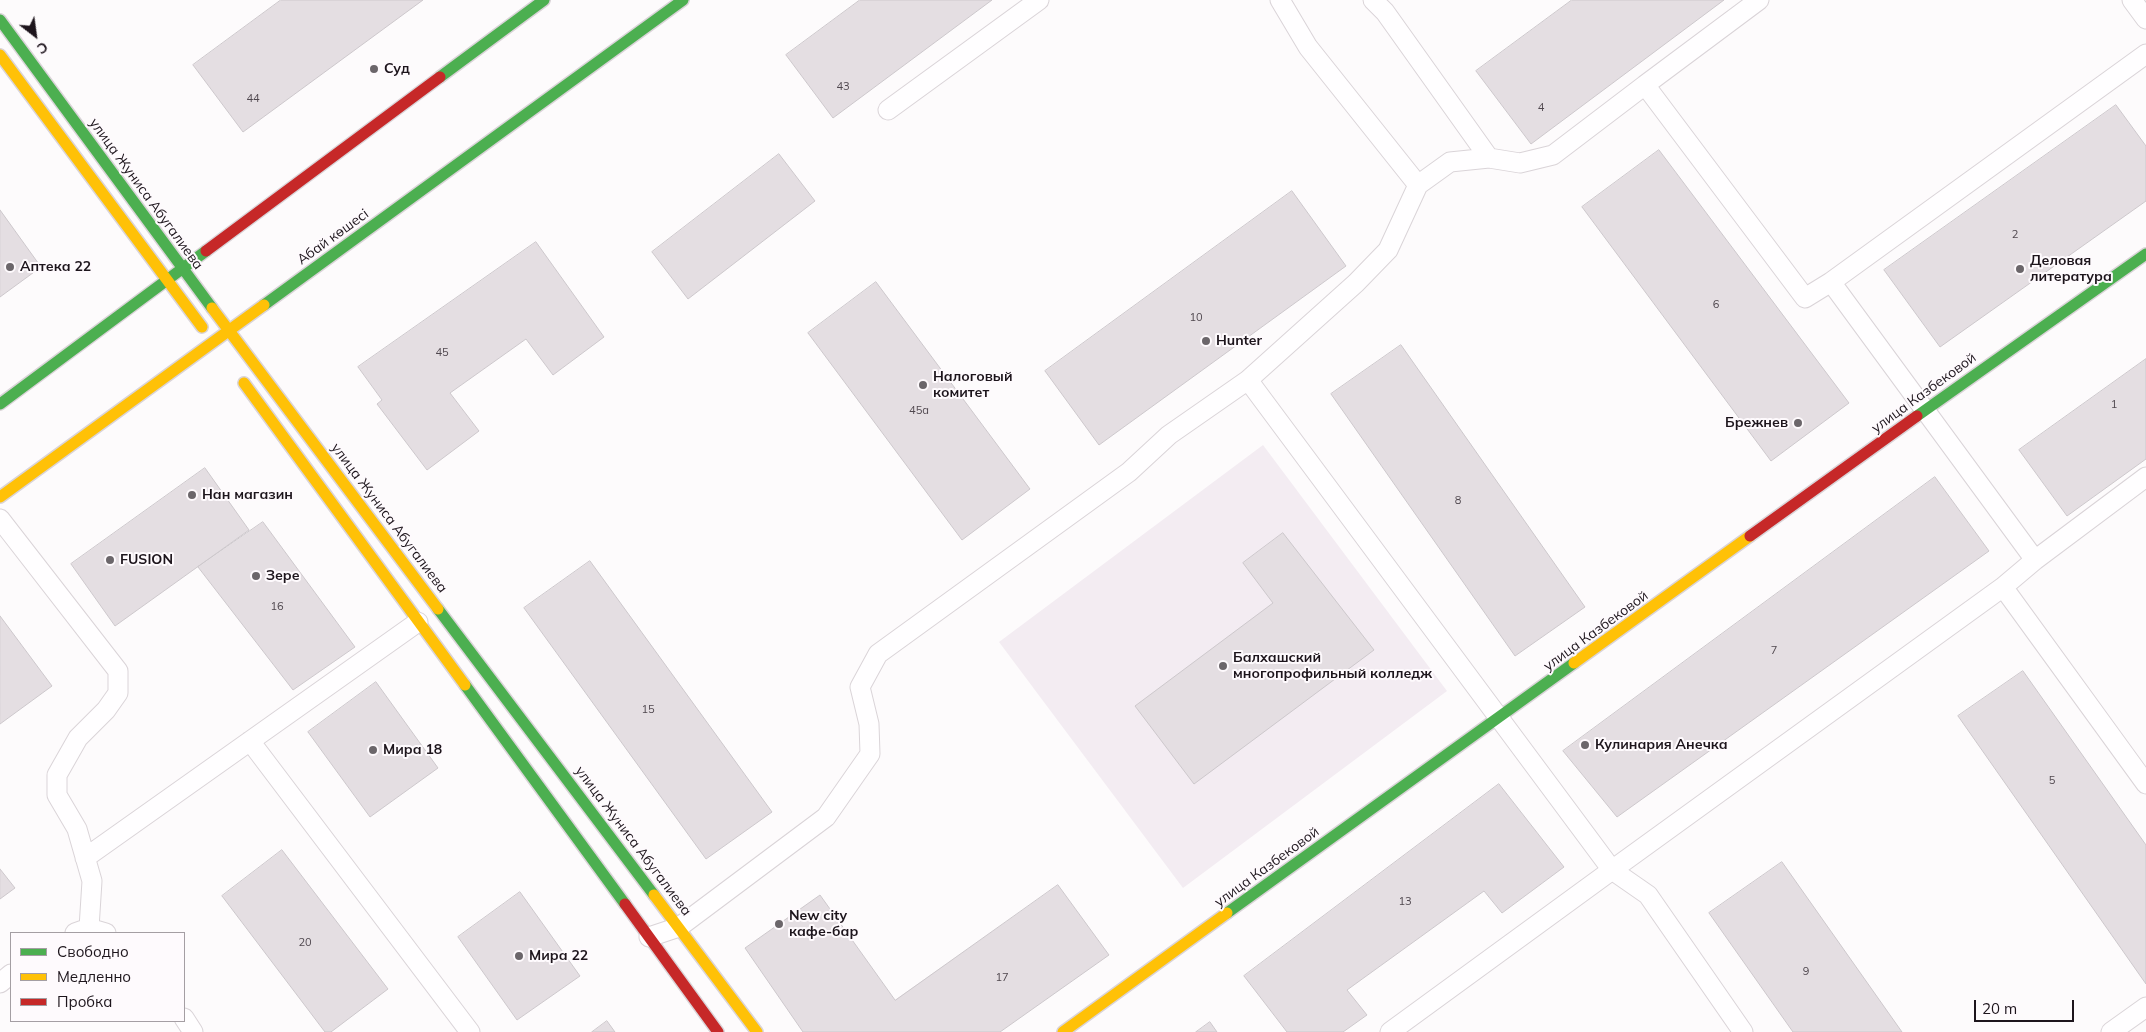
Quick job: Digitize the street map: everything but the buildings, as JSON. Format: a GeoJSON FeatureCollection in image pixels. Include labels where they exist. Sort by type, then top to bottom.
{"type":"FeatureCollection","features":[{"type":"Feature","properties":{"kind":"main road"},"geometry":{"type":"LineString","coordinates":[[0,404],[165,279],[544,0]]}},
{"type":"Feature","properties":{"kind":"main road","name":"Абай көшесі"},"geometry":{"type":"LineString","coordinates":[[0,497],[216,346],[228,332],[683,0]]}},
{"type":"Feature","properties":{"kind":"main road","name":"улица Жуниса Абугалиева"},"geometry":{"type":"LineString","coordinates":[[0,20],[228,332],[757,1032]]}},
{"type":"Feature","properties":{"kind":"main road"},"geometry":{"type":"LineString","coordinates":[[0,55],[216,346]]}},
{"type":"Feature","properties":{"kind":"main road","name":"улица Казбековой"},"geometry":{"type":"LineString","coordinates":[[1063,1032],[1501,718],[1926,409],[2146,254]]}},
{"type":"Feature","properties":{"kind":"main road"},"geometry":{"type":"LineString","coordinates":[[237,374],[718,1032]]}},
{"type":"Feature","properties":{"kind":"lane"},"geometry":{"type":"LineString","coordinates":[[888,110],[1039,0]]}},
{"type":"Feature","properties":{"kind":"lane"},"geometry":{"type":"LineString","coordinates":[[1280,0],[1308,47],[1418,185]]}},
{"type":"Feature","properties":{"kind":"lane"},"geometry":{"type":"LineString","coordinates":[[1373,0],[1385,12],[1489,158]]}},
{"type":"Feature","properties":{"kind":"lane"},"geometry":{"type":"LineString","coordinates":[[649,937],[679,927],[826,817],[870,754],[868,724],[860,687],[878,654],[1129,472],[1169,435],[1248,380],[1356,283],[1388,250],[1418,185],[1450,162],[1489,158],[1520,163],[1553,155],[1759,0]]}},
{"type":"Feature","properties":{"kind":"lane"},"geometry":{"type":"LineString","coordinates":[[2132,0],[2146,20]]}},
{"type":"Feature","properties":{"kind":"lane"},"geometry":{"type":"LineString","coordinates":[[1645,85],[1804,298],[1831,282],[2146,54]]}},
{"type":"Feature","properties":{"kind":"lane"},"geometry":{"type":"LineString","coordinates":[[1831,282],[2035,560]]}},
{"type":"Feature","properties":{"kind":"lane"},"geometry":{"type":"LineString","coordinates":[[1248,380],[1501,718],[1612,870],[1648,895],[1743,1032]]}},
{"type":"Feature","properties":{"kind":"lane"},"geometry":{"type":"LineString","coordinates":[[1390,1032],[2003,587],[2035,560],[2146,477]]}},
{"type":"Feature","properties":{"kind":"lane"},"geometry":{"type":"LineString","coordinates":[[0,519],[118,671],[118,693],[106,710],[78,738],[57,775],[57,795],[77,829],[92,881],[90,931]]}},
{"type":"Feature","properties":{"kind":"lane"},"geometry":{"type":"LineString","coordinates":[[2003,587],[2146,784]]}},
{"type":"Feature","properties":{"kind":"lane"},"geometry":{"type":"LineString","coordinates":[[84,858],[418,622]]}},
{"type":"Feature","properties":{"kind":"lane"},"geometry":{"type":"LineString","coordinates":[[250,741],[470,1032]]}},
{"type":"Feature","properties":{"kind":"lane"},"geometry":{"type":"LineString","coordinates":[[0,983],[10,975]]}},
{"type":"Feature","properties":{"kind":"lane"},"geometry":{"type":"LineString","coordinates":[[2110,1032],[2146,1007]]}},
{"type":"Feature","properties":{"kind":"lane"},"geometry":{"type":"LineString","coordinates":[[185,1020],[193,1032]]}},
{"type":"Feature","properties":{"kind":"shaded area","name":"Балхашский многопрофильный колледж"},"geometry":{"type":"Polygon","coordinates":[[[1263,445],[1447,691],[1183,888],[999,642],[1263,445]]]}},
{"type":"Feature","properties":{"kind":"traffic: fast"},"geometry":{"type":"LineString","coordinates":[[440,77],[544,0]]}},
{"type":"Feature","properties":{"kind":"traffic: fast"},"geometry":{"type":"LineString","coordinates":[[264,305],[683,0]]}},
{"type":"Feature","properties":{"kind":"traffic: fast"},"geometry":{"type":"LineString","coordinates":[[0,20],[212,308]]}},
{"type":"Feature","properties":{"kind":"traffic: fast"},"geometry":{"type":"LineString","coordinates":[[0,404],[206,251]]}},
{"type":"Feature","properties":{"kind":"traffic: fast"},"geometry":{"type":"LineString","coordinates":[[1917,416],[2146,254]]}},
{"type":"Feature","properties":{"kind":"traffic: fast"},"geometry":{"type":"LineString","coordinates":[[438,609],[654,895]]}},
{"type":"Feature","properties":{"kind":"traffic: fast"},"geometry":{"type":"LineString","coordinates":[[1227,913],[1574,663]]}},
{"type":"Feature","properties":{"kind":"traffic: fast"},"geometry":{"type":"LineString","coordinates":[[465,685],[625,904]]}},
{"type":"Feature","properties":{"kind":"traffic: slow"},"geometry":{"type":"LineString","coordinates":[[0,55],[202,327]]}},
{"type":"Feature","properties":{"kind":"traffic: slow"},"geometry":{"type":"LineString","coordinates":[[0,497],[264,305]]}},
{"type":"Feature","properties":{"kind":"traffic: slow"},"geometry":{"type":"LineString","coordinates":[[212,308],[438,609]]}},
{"type":"Feature","properties":{"kind":"traffic: slow"},"geometry":{"type":"LineString","coordinates":[[244,383],[465,685]]}},
{"type":"Feature","properties":{"kind":"traffic: slow"},"geometry":{"type":"LineString","coordinates":[[1574,663],[1750,536]]}},
{"type":"Feature","properties":{"kind":"traffic: slow"},"geometry":{"type":"LineString","coordinates":[[654,895],[757,1032]]}},
{"type":"Feature","properties":{"kind":"traffic: slow"},"geometry":{"type":"LineString","coordinates":[[1063,1032],[1227,913]]}},
{"type":"Feature","properties":{"kind":"traffic: jam"},"geometry":{"type":"LineString","coordinates":[[206,251],[440,77]]}},
{"type":"Feature","properties":{"kind":"traffic: jam"},"geometry":{"type":"LineString","coordinates":[[1750,536],[1917,416]]}},
{"type":"Feature","properties":{"kind":"traffic: jam"},"geometry":{"type":"LineString","coordinates":[[625,904],[718,1032]]}},
{"type":"Feature","properties":{"kind":"place","name":"Суд"},"geometry":{"type":"Point","coordinates":[374,69]}},
{"type":"Feature","properties":{"kind":"place","name":"Аптека 22"},"geometry":{"type":"Point","coordinates":[10,267]}},
{"type":"Feature","properties":{"kind":"place","name":"Деловая литература"},"geometry":{"type":"Point","coordinates":[2020,269]}},
{"type":"Feature","properties":{"kind":"place","name":"Hunter"},"geometry":{"type":"Point","coordinates":[1206,341]}},
{"type":"Feature","properties":{"kind":"place","name":"Налоговый комитет"},"geometry":{"type":"Point","coordinates":[923,385]}},
{"type":"Feature","properties":{"kind":"place","name":"Брежнев"},"geometry":{"type":"Point","coordinates":[1798,423]}},
{"type":"Feature","properties":{"kind":"place","name":"Нан магазин"},"geometry":{"type":"Point","coordinates":[192,495]}},
{"type":"Feature","properties":{"kind":"place","name":"FUSION"},"geometry":{"type":"Point","coordinates":[110,560]}},
{"type":"Feature","properties":{"kind":"place","name":"Зере"},"geometry":{"type":"Point","coordinates":[256,576]}},
{"type":"Feature","properties":{"kind":"place","name":"Балхашский многопрофильный колледж"},"geometry":{"type":"Point","coordinates":[1223,666]}},
{"type":"Feature","properties":{"kind":"place","name":"Кулинария Анечка"},"geometry":{"type":"Point","coordinates":[1585,745]}},
{"type":"Feature","properties":{"kind":"place","name":"Мира 18"},"geometry":{"type":"Point","coordinates":[373,750]}},
{"type":"Feature","properties":{"kind":"place","name":"New city кафе-бар"},"geometry":{"type":"Point","coordinates":[779,924]}},
{"type":"Feature","properties":{"kind":"place","name":"Мира 22"},"geometry":{"type":"Point","coordinates":[519,956]}}]}
